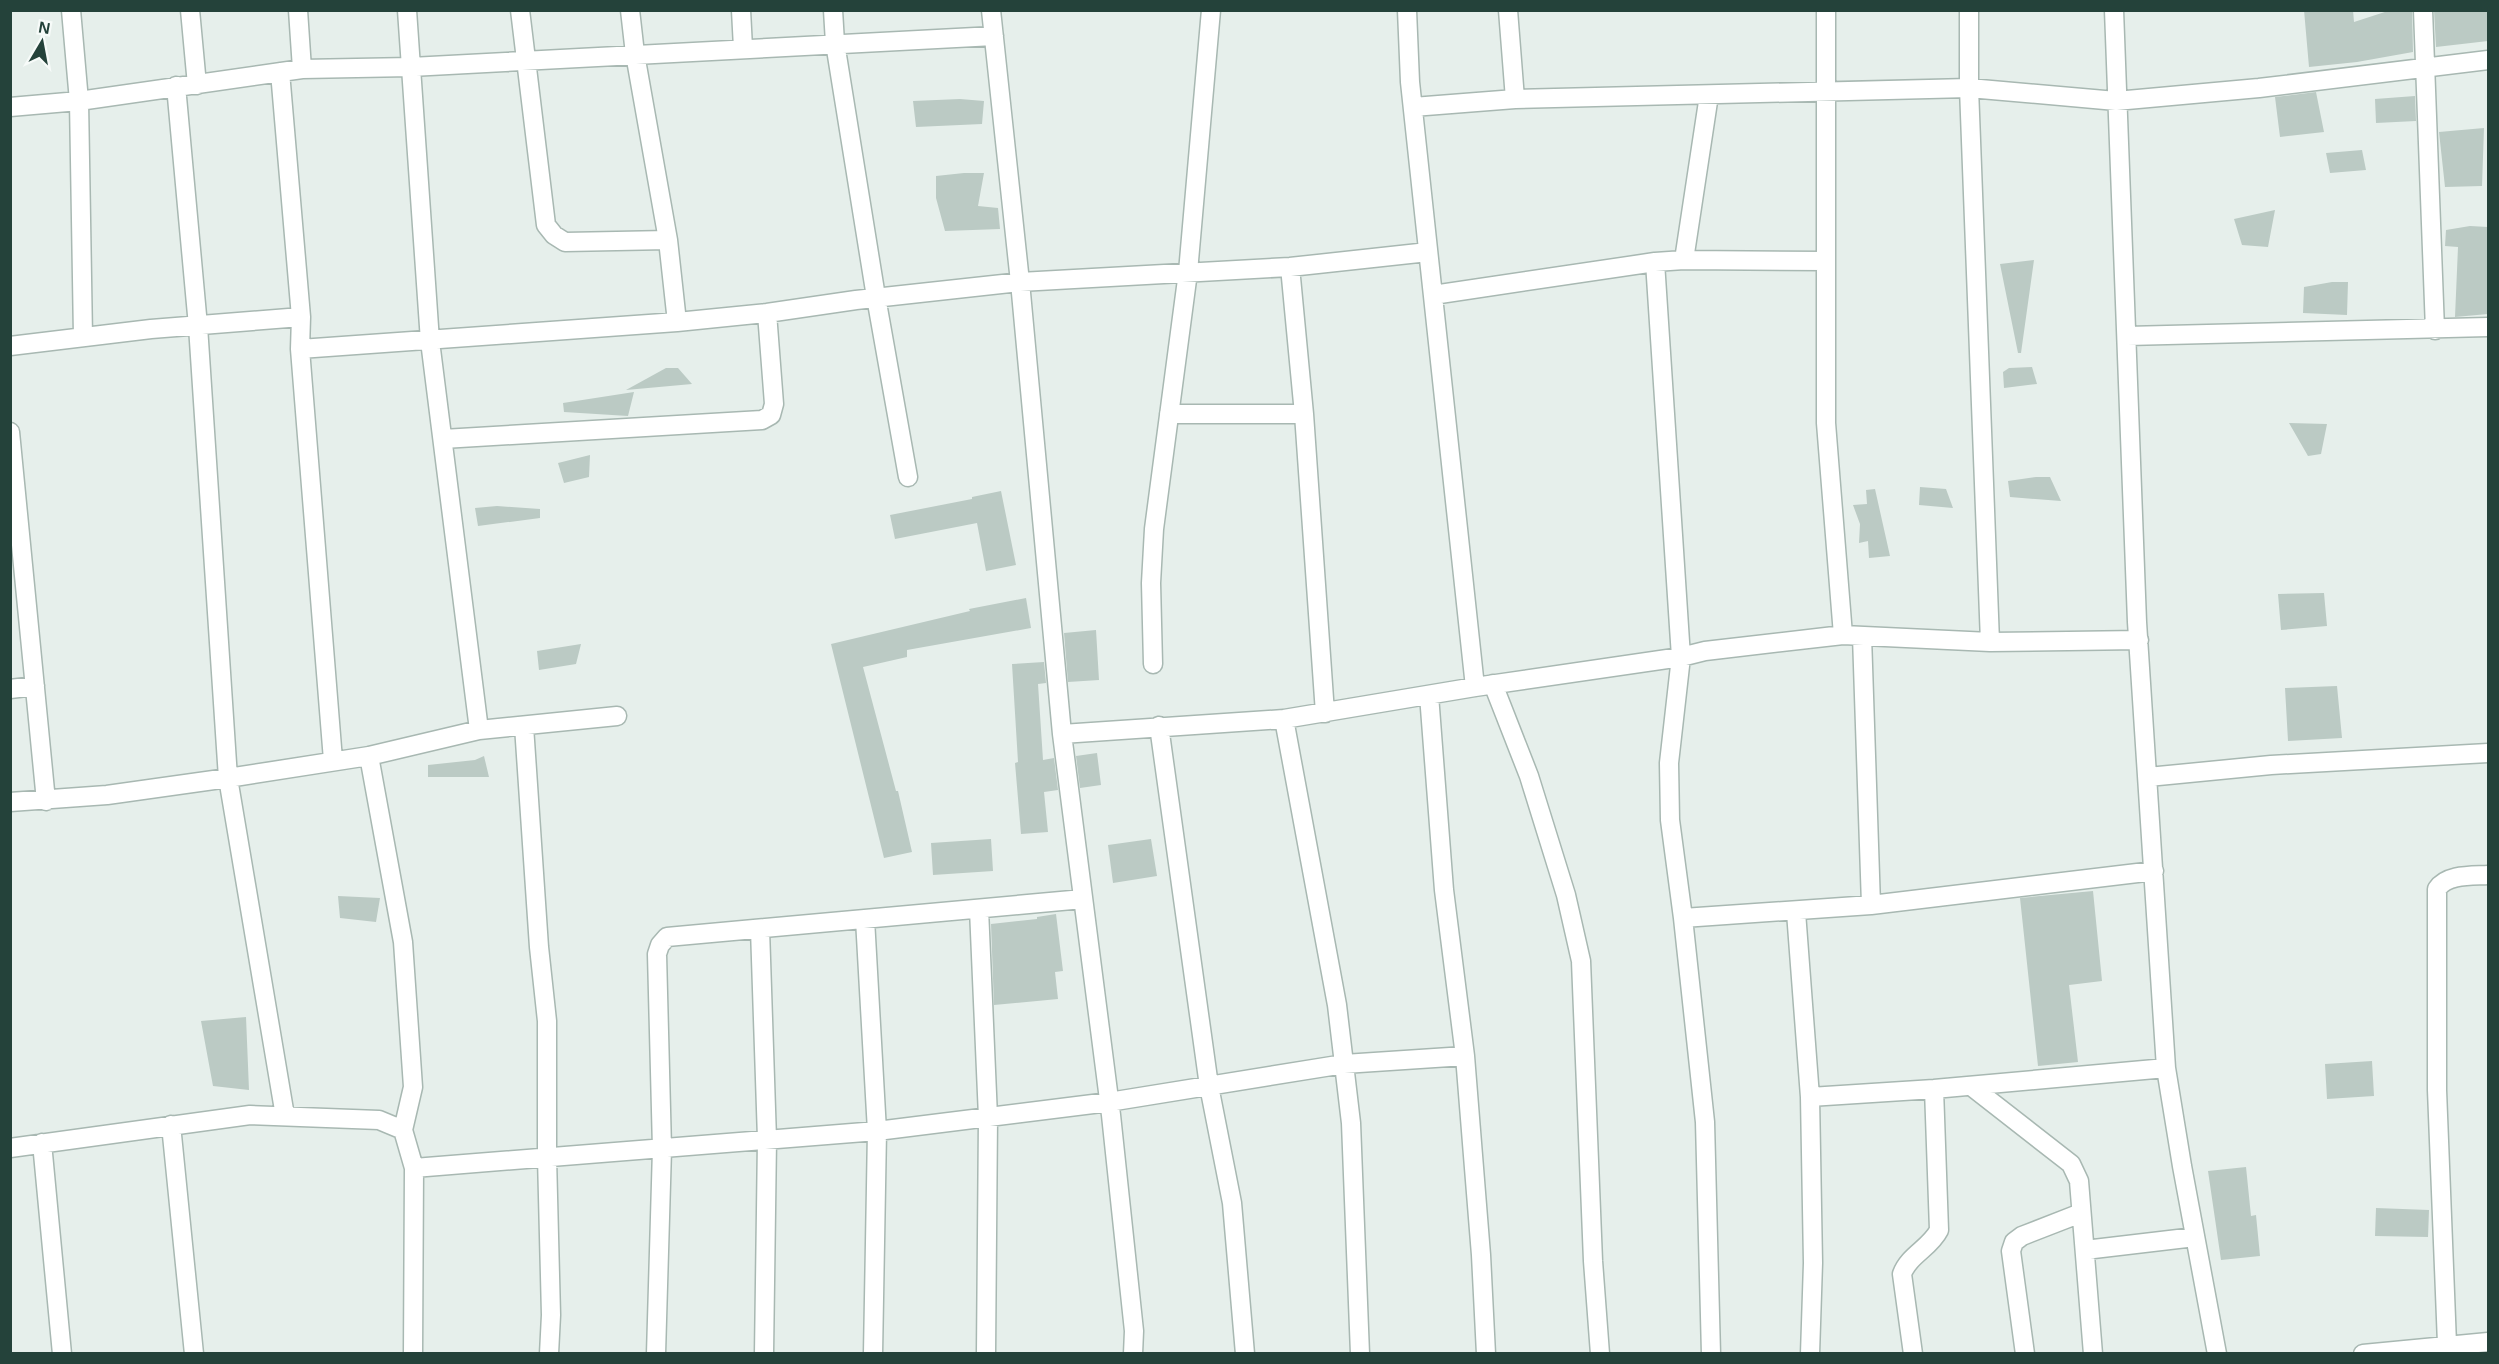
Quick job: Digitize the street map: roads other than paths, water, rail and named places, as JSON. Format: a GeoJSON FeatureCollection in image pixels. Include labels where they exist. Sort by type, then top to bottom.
{"type":"FeatureCollection","features":[{"type":"Feature","properties":{"kind":"street"},"geometry":{"type":"LineString","coordinates":[[71,10],[79,101],[83,337]]}},
{"type":"Feature","properties":{"kind":"street"},"geometry":{"type":"LineString","coordinates":[[190,10],[197,84]]}},
{"type":"Feature","properties":{"kind":"street"},"geometry":{"type":"LineString","coordinates":[[298,10],[302,69]]}},
{"type":"Feature","properties":{"kind":"street"},"geometry":{"type":"LineString","coordinates":[[407,10],[430,341],[479,730]]}},
{"type":"Feature","properties":{"kind":"street"},"geometry":{"type":"LineString","coordinates":[[520,10],[546,225],[554,235],[565,242],[668,240]]}},
{"type":"Feature","properties":{"kind":"street"},"geometry":{"type":"LineString","coordinates":[[630,10],[635,54],[668,240],[677,322]]}},
{"type":"Feature","properties":{"kind":"street"},"geometry":{"type":"LineString","coordinates":[[741,10],[743,48]]}},
{"type":"Feature","properties":{"kind":"street"},"geometry":{"type":"LineString","coordinates":[[833,10],[835,43],[908,477]]}},
{"type":"Feature","properties":{"kind":"street"},"geometry":{"type":"LineString","coordinates":[[991,10],[1020,282],[1062,734],[1109,1102],[1134,1331],[1133,1353]]}},
{"type":"Feature","properties":{"kind":"street"},"geometry":{"type":"LineString","coordinates":[[1153,664],[1151,583],[1154,529],[1188,272],[1211,10]]}},
{"type":"Feature","properties":{"kind":"street"},"geometry":{"type":"LineString","coordinates":[[1407,10],[1413,107],[1428,252],[1484,686],[1529,776],[1566,895],[1581,961],[1593,1261],[1600,1353]]}},
{"type":"Feature","properties":{"kind":"street"},"geometry":{"type":"LineString","coordinates":[[1508,10],[1515,99]]}},
{"type":"Feature","properties":{"kind":"street"},"geometry":{"type":"LineString","coordinates":[[1826,10],[1826,423],[1843,635]]}},
{"type":"Feature","properties":{"kind":"street"},"geometry":{"type":"LineString","coordinates":[[1969,10],[1969,88],[1990,642]]}},
{"type":"Feature","properties":{"kind":"street"},"geometry":{"type":"LineString","coordinates":[[2114,10],[2139,640],[2166,1068],[2217,1353]]}},
{"type":"Feature","properties":{"kind":"street"},"geometry":{"type":"LineString","coordinates":[[2423,10],[2435,330]]}},
{"type":"Feature","properties":{"kind":"street"},"geometry":{"type":"LineString","coordinates":[[10,107],[79,101],[302,69],[411,67],[994,36]]}},
{"type":"Feature","properties":{"kind":"street"},"geometry":{"type":"LineString","coordinates":[[1413,107],[1515,99],[1969,88],[2116,101],[2259,88],[2488,60]]}},
{"type":"Feature","properties":{"kind":"street"},"geometry":{"type":"LineString","coordinates":[[280,72],[301,317],[300,349],[333,760]]}},
{"type":"Feature","properties":{"kind":"street"},"geometry":{"type":"LineString","coordinates":[[176,86],[198,326],[228,778],[285,1116]]}},
{"type":"Feature","properties":{"kind":"street"},"geometry":{"type":"LineString","coordinates":[[1684,260],[1709,94]]}},
{"type":"Feature","properties":{"kind":"street"},"geometry":{"type":"LineString","coordinates":[[300,349],[677,322],[1020,282],[1290,267],[1428,252]]}},
{"type":"Feature","properties":{"kind":"street"},"geometry":{"type":"LineString","coordinates":[[1433,295],[1655,262],[1684,260],[1825,261]]}},
{"type":"Feature","properties":{"kind":"street"},"geometry":{"type":"LineString","coordinates":[[1655,262],[1681,657],[1669,764],[1670,820],[1705,1122],[1711,1353]]}},
{"type":"Feature","properties":{"kind":"street"},"geometry":{"type":"LineString","coordinates":[[1290,267],[1304,414],[1325,713]]}},
{"type":"Feature","properties":{"kind":"street"},"geometry":{"type":"LineString","coordinates":[[442,439],[762,420],[771,416],[774,404],[767,313]]}},
{"type":"Feature","properties":{"kind":"street"},"geometry":{"type":"LineString","coordinates":[[10,346],[301,317]]}},
{"type":"Feature","properties":{"kind":"street"},"geometry":{"type":"LineString","coordinates":[[2127,336],[2488,327]]}},
{"type":"Feature","properties":{"kind":"street"},"geometry":{"type":"LineString","coordinates":[[1169,414],[1304,414]]}},
{"type":"Feature","properties":{"kind":"street"},"geometry":{"type":"LineString","coordinates":[[10,432],[46,801]]}},
{"type":"Feature","properties":{"kind":"street"},"geometry":{"type":"LineString","coordinates":[[1062,734],[1284,719],[1681,657],[1705,651],[1843,635],[1990,642],[2139,640]]}},
{"type":"Feature","properties":{"kind":"street"},"geometry":{"type":"LineString","coordinates":[[1862,636],[1871,905]]}},
{"type":"Feature","properties":{"kind":"street"},"geometry":{"type":"LineString","coordinates":[[10,688],[35,686]]}},
{"type":"Feature","properties":{"kind":"street"},"geometry":{"type":"LineString","coordinates":[[1429,695],[1444,890],[1465,1056],[1486,1353]]}},
{"type":"Feature","properties":{"kind":"street"},"geometry":{"type":"LineString","coordinates":[[10,802],[46,801],[228,778],[369,756],[479,730],[617,716]]}},
{"type":"Feature","properties":{"kind":"street"},"geometry":{"type":"LineString","coordinates":[[1284,719],[1337,1005],[1351,1123],[1360,1353]]}},
{"type":"Feature","properties":{"kind":"street"},"geometry":{"type":"LineString","coordinates":[[524,726],[539,947],[547,1021],[547,1156],[551,1315],[549,1353]]}},
{"type":"Feature","properties":{"kind":"street"},"geometry":{"type":"LineString","coordinates":[[1159,726],[1209,1086],[1232,1203],[1245,1353]]}},
{"type":"Feature","properties":{"kind":"street"},"geometry":{"type":"LineString","coordinates":[[2148,777],[2271,765],[2488,753]]}},
{"type":"Feature","properties":{"kind":"street"},"geometry":{"type":"LineString","coordinates":[[369,756],[403,942],[413,1087],[403,1130],[414,1168],[413,1353]]}},
{"type":"Feature","properties":{"kind":"street"},"geometry":{"type":"LineString","coordinates":[[1683,918],[1796,912],[1871,905],[2154,871]]}},
{"type":"Feature","properties":{"kind":"street"},"geometry":{"type":"LineString","coordinates":[[2447,1344],[2437,1090],[2437,889],[2441,883],[2455,878],[2488,875]]}},
{"type":"Feature","properties":{"kind":"street"},"geometry":{"type":"LineString","coordinates":[[656,1353],[662,1149],[657,954],[660,945],[667,937],[1083,899]]}},
{"type":"Feature","properties":{"kind":"street"},"geometry":{"type":"LineString","coordinates":[[979,909],[988,1117],[986,1353]]}},
{"type":"Feature","properties":{"kind":"street"},"geometry":{"type":"LineString","coordinates":[[1796,912],[1810,1097],[1812,1241],[1810,1353]]}},
{"type":"Feature","properties":{"kind":"street"},"geometry":{"type":"LineString","coordinates":[[865,919],[877,1131],[873,1353]]}},
{"type":"Feature","properties":{"kind":"street"},"geometry":{"type":"LineString","coordinates":[[760,929],[767,1139],[764,1353]]}},
{"type":"Feature","properties":{"kind":"street"},"geometry":{"type":"LineString","coordinates":[[414,1168],[877,1131],[1109,1102],[1344,1064],[1465,1056]]}},
{"type":"Feature","properties":{"kind":"street"},"geometry":{"type":"LineString","coordinates":[[1810,1097],[1971,1086],[2166,1068]]}},
{"type":"Feature","properties":{"kind":"street"},"geometry":{"type":"LineString","coordinates":[[1971,1086],[2071,1164],[2079,1181],[2094,1353]]}},
{"type":"Feature","properties":{"kind":"street"},"geometry":{"type":"LineString","coordinates":[[1913,1353],[1902,1274],[1906,1263],[1935,1237],[1939,1230],[1934,1089]]}},
{"type":"Feature","properties":{"kind":"street"},"geometry":{"type":"LineString","coordinates":[[10,1148],[250,1115],[379,1120],[403,1130]]}},
{"type":"Feature","properties":{"kind":"street"},"geometry":{"type":"LineString","coordinates":[[171,1125],[194,1353]]}},
{"type":"Feature","properties":{"kind":"street"},"geometry":{"type":"LineString","coordinates":[[42,1143],[62,1353]]}},
{"type":"Feature","properties":{"kind":"street"},"geometry":{"type":"LineString","coordinates":[[2025,1353],[2011,1251],[2014,1242],[2022,1236],[2081,1213]]}},
{"type":"Feature","properties":{"kind":"street"},"geometry":{"type":"LineString","coordinates":[[2085,1250],[2195,1237]]}},
{"type":"Feature","properties":{"kind":"street"},"geometry":{"type":"LineString","coordinates":[[2363,1353],[2488,1342]]}}]}
